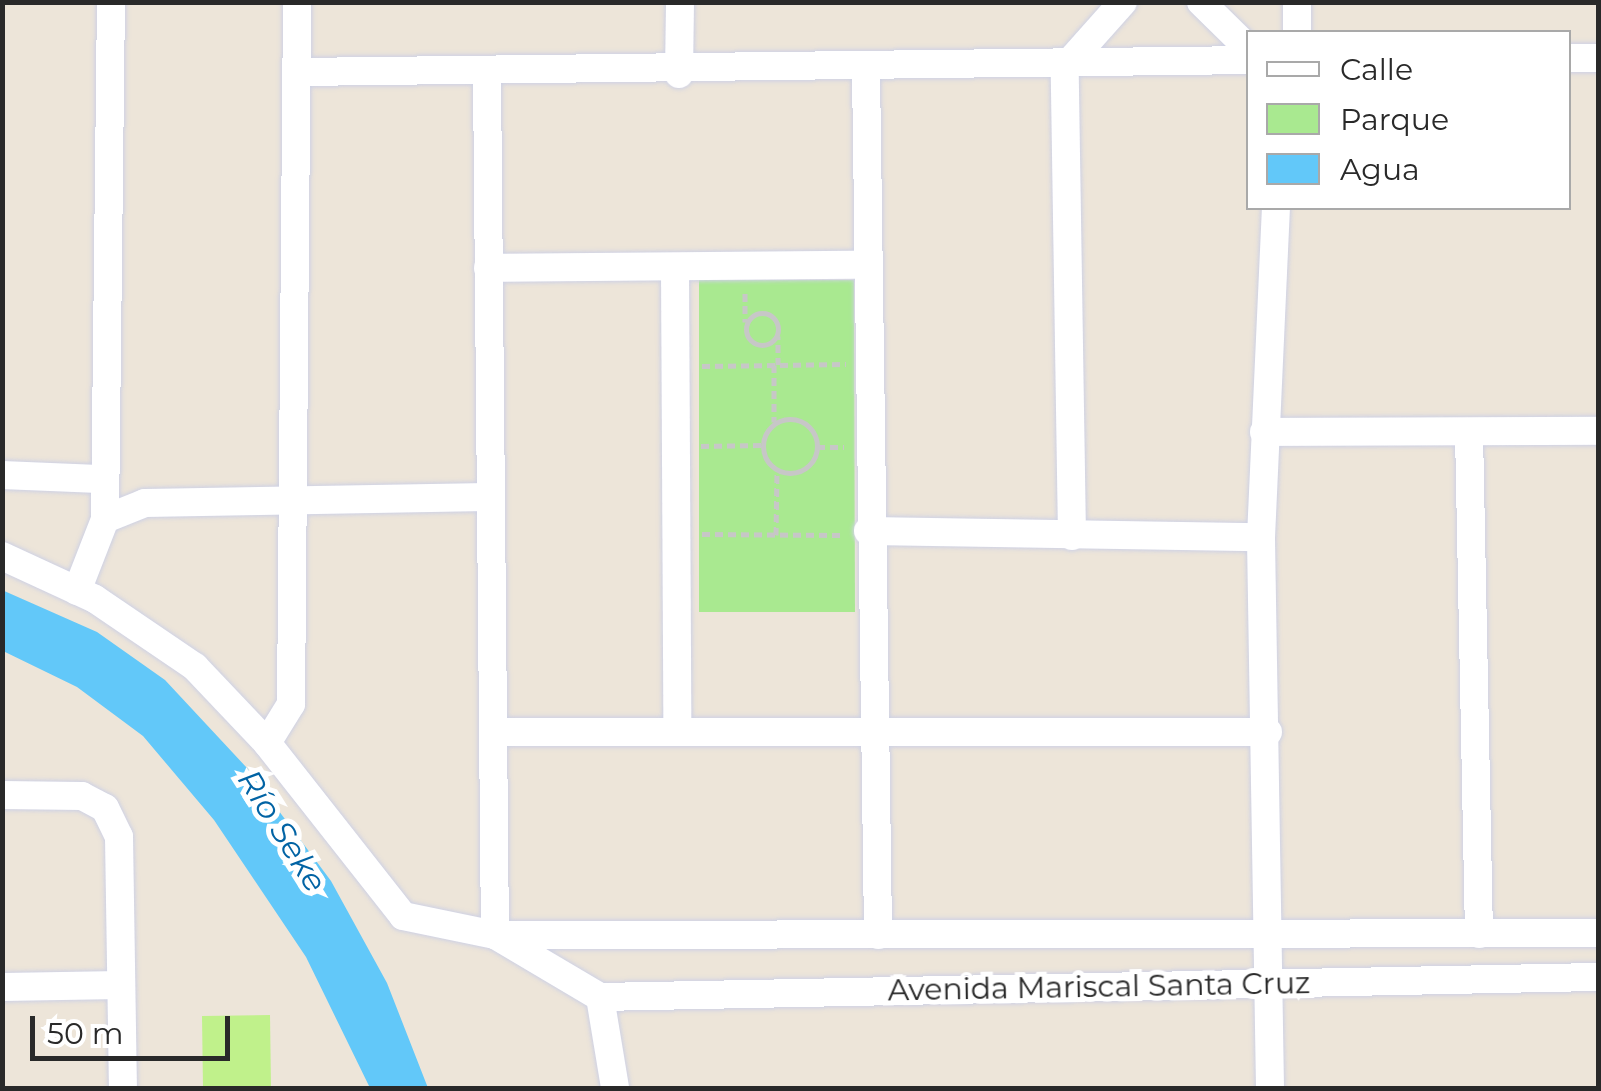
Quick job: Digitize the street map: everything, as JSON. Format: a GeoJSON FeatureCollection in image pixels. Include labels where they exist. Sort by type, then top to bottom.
{"type":"FeatureCollection","features":[{"type":"Feature","properties":{"kind":"street"},"geometry":{"type":"LineString","coordinates":[[77,591],[105,519],[100,479],[111,2]]}},
{"type":"Feature","properties":{"kind":"street"},"geometry":{"type":"LineString","coordinates":[[268,742],[291,704],[297,2]]}},
{"type":"Feature","properties":{"kind":"street"},"geometry":{"type":"LineString","coordinates":[[679,74],[680,2]]}},
{"type":"Feature","properties":{"kind":"street"},"geometry":{"type":"LineString","coordinates":[[1072,536],[1064,67],[1123,2]]}},
{"type":"Feature","properties":{"kind":"street"},"geometry":{"type":"LineString","coordinates":[[1201,2],[1246,46]]}},
{"type":"Feature","properties":{"kind":"street"},"geometry":{"type":"LineString","coordinates":[[1297,2],[1297,30]]}},
{"type":"Feature","properties":{"kind":"street"},"geometry":{"type":"LineString","coordinates":[[1571,58],[1598,58]]}},
{"type":"Feature","properties":{"kind":"street"},"geometry":{"type":"LineString","coordinates":[[298,72],[679,74],[1246,60]]}},
{"type":"Feature","properties":{"kind":"street"},"geometry":{"type":"LineString","coordinates":[[866,71],[868,265],[861,533],[878,935]]}},
{"type":"Feature","properties":{"kind":"street"},"geometry":{"type":"LineString","coordinates":[[487,75],[495,934]]}},
{"type":"Feature","properties":{"kind":"street"},"geometry":{"type":"LineString","coordinates":[[1270,1088],[1274,936],[1261,537],[1276,210]]}},
{"type":"Feature","properties":{"kind":"street"},"geometry":{"type":"LineString","coordinates":[[488,268],[868,265]]}},
{"type":"Feature","properties":{"kind":"street"},"geometry":{"type":"LineString","coordinates":[[675,268],[677,726]]}},
{"type":"Feature","properties":{"kind":"street"},"geometry":{"type":"LineString","coordinates":[[1264,432],[1598,431]]}},
{"type":"Feature","properties":{"kind":"street"},"geometry":{"type":"LineString","coordinates":[[1469,432],[1479,934]]}},
{"type":"Feature","properties":{"kind":"street"},"geometry":{"type":"LineString","coordinates":[[2,474],[100,479]]}},
{"type":"Feature","properties":{"kind":"street"},"geometry":{"type":"LineString","coordinates":[[105,519],[145,503],[293,495],[488,497]]}},
{"type":"Feature","properties":{"kind":"street"},"geometry":{"type":"LineString","coordinates":[[861,533],[1261,537]]}},
{"type":"Feature","properties":{"kind":"street"},"geometry":{"type":"LineString","coordinates":[[2,556],[77,591],[195,667],[268,742],[403,916],[495,934],[1598,934]]}},
{"type":"Feature","properties":{"kind":"street"},"geometry":{"type":"LineString","coordinates":[[493,732],[677,726],[1268,732]]}},
{"type":"Feature","properties":{"kind":"street"},"geometry":{"type":"LineString","coordinates":[[2,795],[82,796],[105,808],[118,837],[123,1088]]}},
{"type":"Feature","properties":{"kind":"street"},"geometry":{"type":"LineString","coordinates":[[495,934],[600,998],[615,1088]]}},
{"type":"Feature","properties":{"kind":"street","name":"Avenida Mariscal Santa Cruz"},"geometry":{"type":"LineString","coordinates":[[600,998],[1598,977]]}},
{"type":"Feature","properties":{"kind":"street"},"geometry":{"type":"LineString","coordinates":[[2,987],[121,986]]}},
{"type":"Feature","properties":{"kind":"path"},"geometry":{"type":"LineString","coordinates":[[745,280],[746,330],[760,346],[778,328]]}},
{"type":"Feature","properties":{"kind":"path"},"geometry":{"type":"LineString","coordinates":[[746,330],[761,312],[778,328],[774,423],[762,445]]}},
{"type":"Feature","properties":{"kind":"path"},"geometry":{"type":"LineString","coordinates":[[699,366],[854,364]]}},
{"type":"Feature","properties":{"kind":"path"},"geometry":{"type":"LineString","coordinates":[[774,423],[804,422],[817,447]]}},
{"type":"Feature","properties":{"kind":"path"},"geometry":{"type":"LineString","coordinates":[[762,445],[776,470],[776,535]]}},
{"type":"Feature","properties":{"kind":"path"},"geometry":{"type":"LineString","coordinates":[[698,446],[762,445]]}},
{"type":"Feature","properties":{"kind":"path"},"geometry":{"type":"LineString","coordinates":[[817,447],[854,447]]}},
{"type":"Feature","properties":{"kind":"path"},"geometry":{"type":"LineString","coordinates":[[776,470],[806,468],[817,447]]}},
{"type":"Feature","properties":{"kind":"path"},"geometry":{"type":"LineString","coordinates":[[699,534],[861,533]]}},
{"type":"Feature","properties":{"kind":"green space"},"geometry":{"type":"Polygon","coordinates":[[[699,280],[854,280],[855,612],[699,612],[699,280]]]}},
{"type":"Feature","properties":{"kind":"green space"},"geometry":{"type":"Polygon","coordinates":[[[270,1015],[271,1088],[203,1088],[202,1016],[270,1015]]]}},
{"type":"Feature","properties":{"kind":"water","name":"Río Seke"},"geometry":{"type":"Polygon","coordinates":[[[2,590],[97,632],[165,680],[247,768],[331,881],[387,983],[428,1088],[370,1088],[306,957],[214,820],[143,736],[77,687],[3,651],[2,590]]]}}]}
